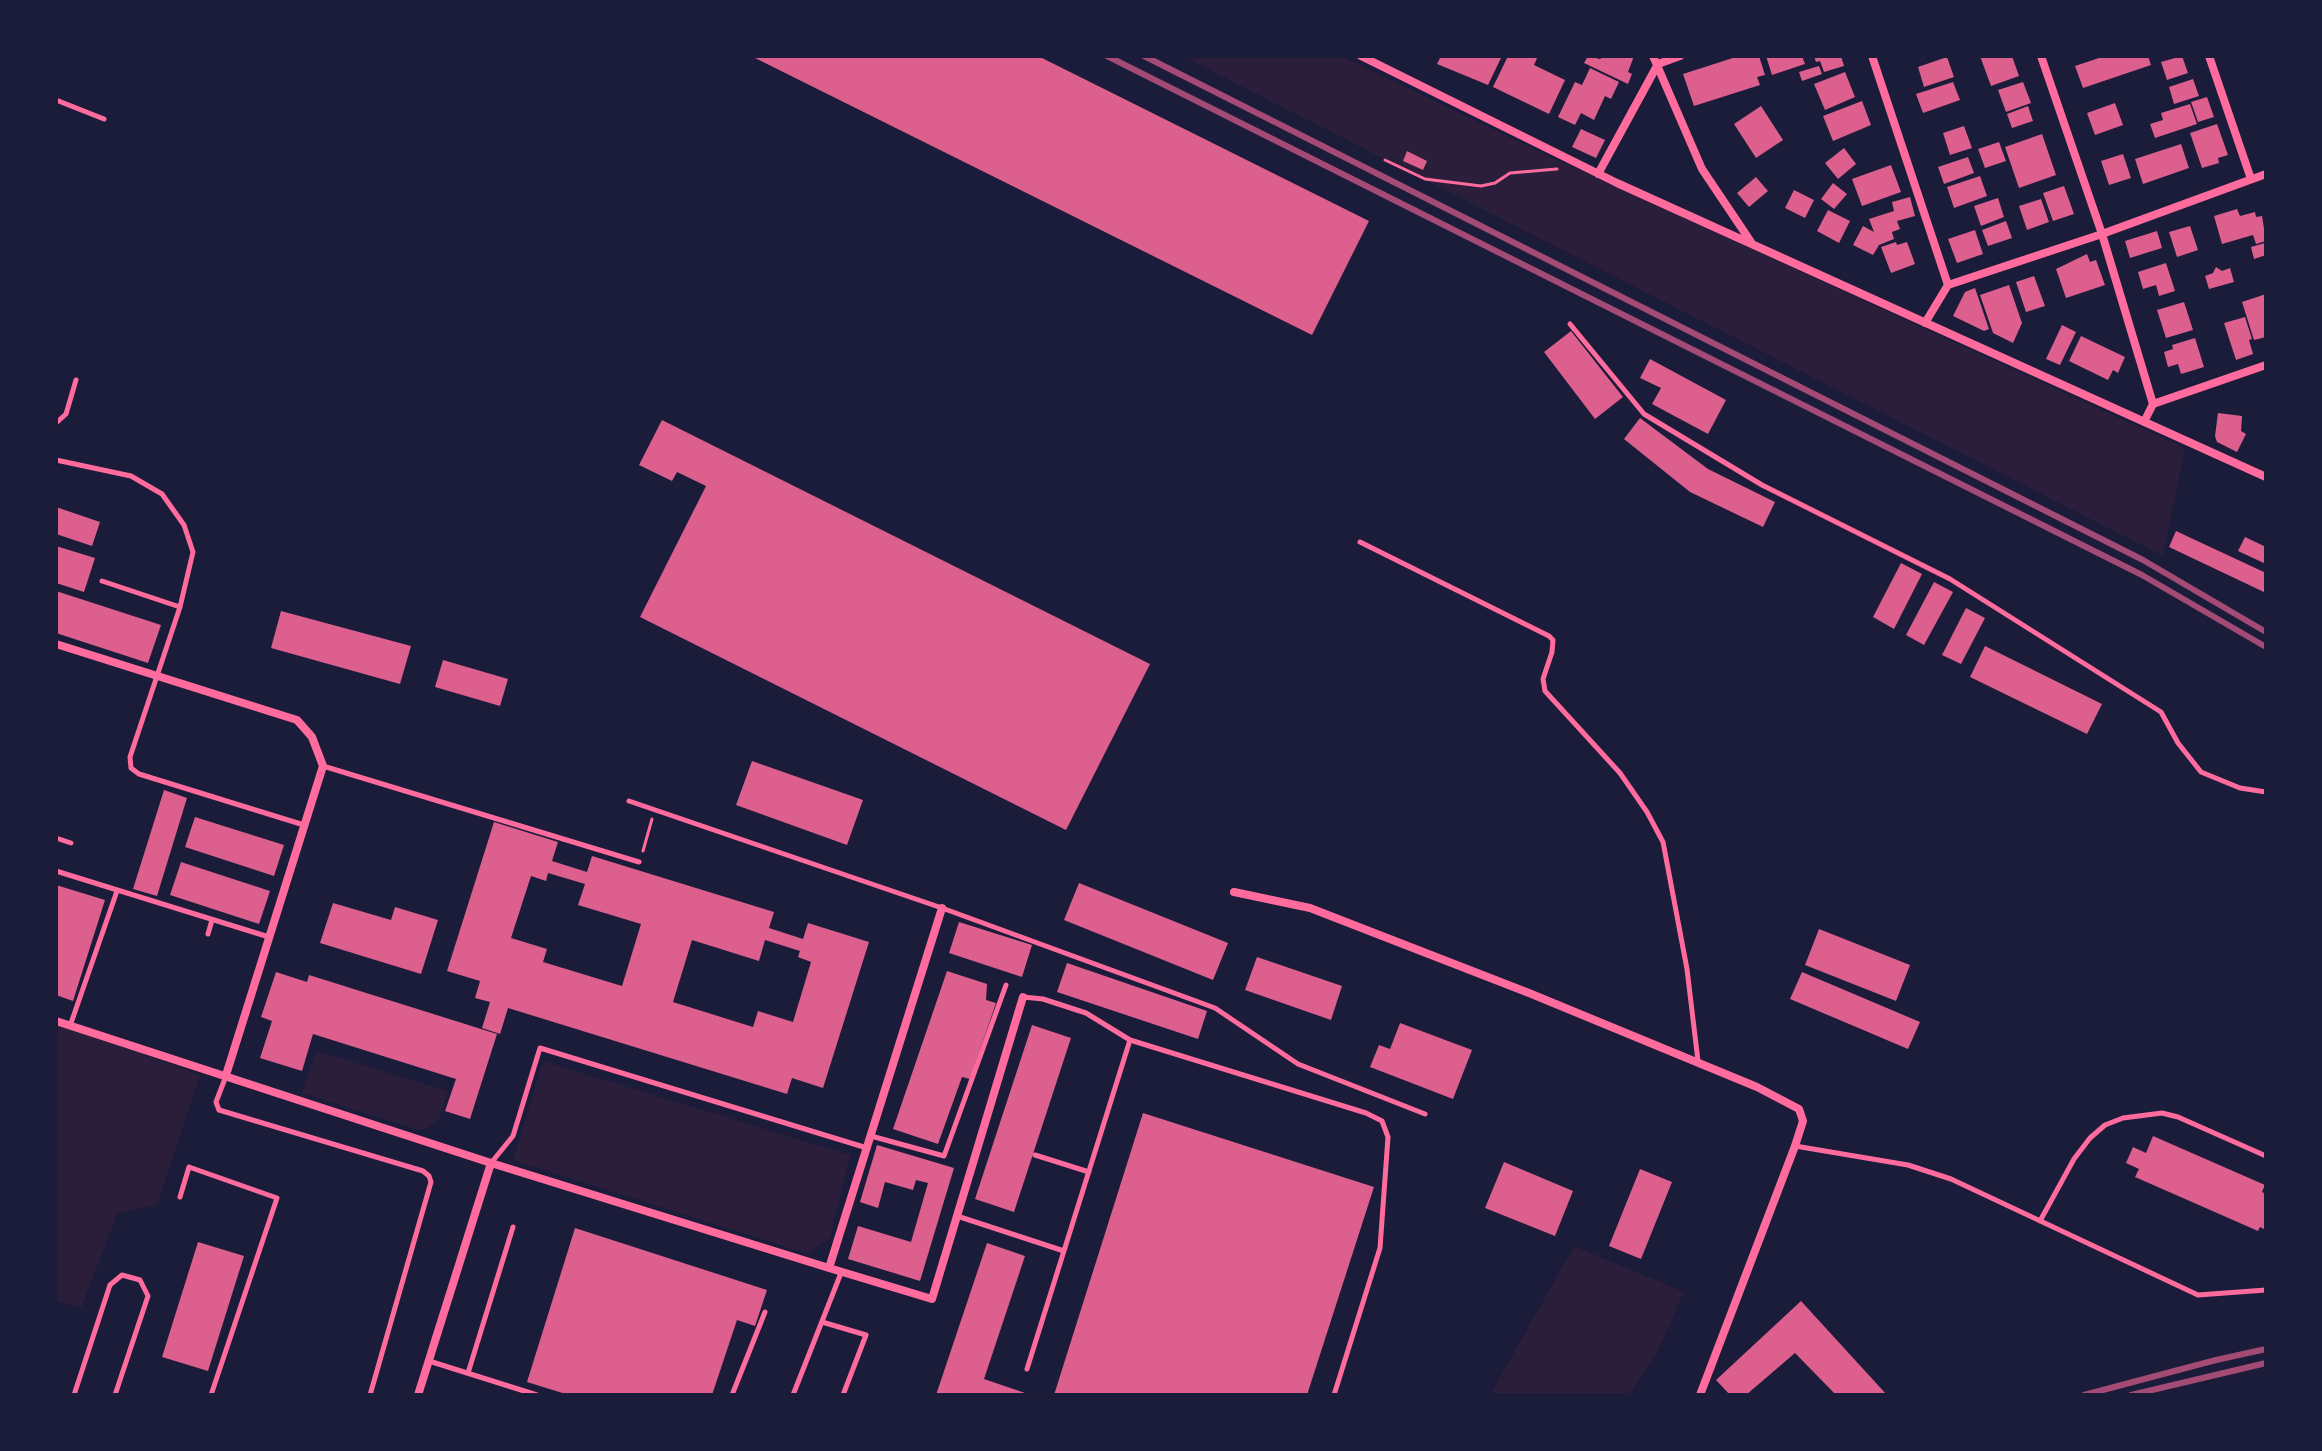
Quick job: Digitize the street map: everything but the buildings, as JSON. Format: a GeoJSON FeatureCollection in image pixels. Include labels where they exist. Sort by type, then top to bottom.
{"type":"FeatureCollection","features":[{"type":"Feature","properties":{"kind":"street"},"geometry":{"type":"LineString","coordinates":[[1361,56],[1374,59],[1598,174],[2266,477]]}},
{"type":"Feature","properties":{"kind":"street"},"geometry":{"type":"LineString","coordinates":[[1656,60],[1680,56]]}},
{"type":"Feature","properties":{"kind":"street"},"geometry":{"type":"LineString","coordinates":[[1872,56],[1948,285]]}},
{"type":"Feature","properties":{"kind":"street"},"geometry":{"type":"LineString","coordinates":[[2041,56],[2102,234],[2153,404],[2144,422]]}},
{"type":"Feature","properties":{"kind":"street"},"geometry":{"type":"LineString","coordinates":[[2209,56],[2251,179]]}},
{"type":"Feature","properties":{"kind":"street"},"geometry":{"type":"LineString","coordinates":[[1598,174],[1656,60]]}},
{"type":"Feature","properties":{"kind":"street"},"geometry":{"type":"LineString","coordinates":[[1656,60],[1702,169],[1751,242]]}},
{"type":"Feature","properties":{"kind":"street"},"geometry":{"type":"LineString","coordinates":[[1925,323],[1948,285],[2102,234],[2266,174]]}},
{"type":"Feature","properties":{"kind":"street"},"geometry":{"type":"LineString","coordinates":[[2153,404],[2266,365]]}},
{"type":"Feature","properties":{"kind":"street"},"geometry":{"type":"LineString","coordinates":[[56,644],[297,720],[312,737],[323,766],[226,1075]]}},
{"type":"Feature","properties":{"kind":"street"},"geometry":{"type":"LineString","coordinates":[[1234,892],[1310,908],[1698,1062],[1799,1109],[1803,1121],[1795,1146],[1700,1395]]}},
{"type":"Feature","properties":{"kind":"street"},"geometry":{"type":"LineString","coordinates":[[829,1268],[942,908]]}},
{"type":"Feature","properties":{"kind":"street"},"geometry":{"type":"LineString","coordinates":[[56,1021],[491,1163],[932,1299],[1023,997]]}},
{"type":"Feature","properties":{"kind":"street"},"geometry":{"type":"LineString","coordinates":[[418,1395],[491,1163]]}},
{"type":"Feature","properties":{"kind":"lane"},"geometry":{"type":"LineString","coordinates":[[56,100],[104,119]]}},
{"type":"Feature","properties":{"kind":"lane"},"geometry":{"type":"LineString","coordinates":[[1570,324],[1644,414],[1762,485],[1950,579],[2161,712],[2178,743],[2201,772],[2240,788],[2266,792]]}},
{"type":"Feature","properties":{"kind":"lane"},"geometry":{"type":"LineString","coordinates":[[56,423],[66,414],[76,380]]}},
{"type":"Feature","properties":{"kind":"lane"},"geometry":{"type":"LineString","coordinates":[[56,460],[131,476],[162,494],[184,525],[193,552],[180,607],[130,757],[135,772],[304,825]]}},
{"type":"Feature","properties":{"kind":"lane"},"geometry":{"type":"LineString","coordinates":[[1360,542],[1553,640],[1543,679],[1545,691],[1620,773],[1663,842],[1687,969],[1698,1062]]}},
{"type":"Feature","properties":{"kind":"lane"},"geometry":{"type":"LineString","coordinates":[[102,581],[180,607]]}},
{"type":"Feature","properties":{"kind":"lane"},"geometry":{"type":"LineString","coordinates":[[323,766],[639,862]]}},
{"type":"Feature","properties":{"kind":"lane"},"geometry":{"type":"LineString","coordinates":[[629,801],[942,908],[1215,1008],[1298,1064],[1425,1114]]}},
{"type":"Feature","properties":{"kind":"lane"},"geometry":{"type":"LineString","coordinates":[[56,838],[71,843]]}},
{"type":"Feature","properties":{"kind":"lane"},"geometry":{"type":"LineString","coordinates":[[56,871],[270,937]]}},
{"type":"Feature","properties":{"kind":"lane"},"geometry":{"type":"LineString","coordinates":[[70,1026],[117,891]]}},
{"type":"Feature","properties":{"kind":"lane"},"geometry":{"type":"LineString","coordinates":[[208,934],[212,920]]}},
{"type":"Feature","properties":{"kind":"lane"},"geometry":{"type":"LineString","coordinates":[[871,1136],[944,1156],[1006,985]]}},
{"type":"Feature","properties":{"kind":"lane"},"geometry":{"type":"LineString","coordinates":[[1023,997],[1043,999],[1086,1013],[1130,1040],[1366,1113],[1382,1121],[1388,1137],[1380,1248],[1334,1395]]}},
{"type":"Feature","properties":{"kind":"lane"},"geometry":{"type":"LineString","coordinates":[[1027,1369],[1130,1040]]}},
{"type":"Feature","properties":{"kind":"lane"},"geometry":{"type":"LineString","coordinates":[[491,1163],[513,1136],[540,1048],[867,1148]]}},
{"type":"Feature","properties":{"kind":"lane"},"geometry":{"type":"LineString","coordinates":[[226,1075],[216,1102],[219,1110],[423,1171],[429,1176],[431,1182],[370,1395]]}},
{"type":"Feature","properties":{"kind":"lane"},"geometry":{"type":"LineString","coordinates":[[2040,1221],[2074,1159],[2090,1138],[2105,1125],[2123,1118],[2143,1113],[2178,1117],[2266,1156]]}},
{"type":"Feature","properties":{"kind":"lane"},"geometry":{"type":"LineString","coordinates":[[1795,1146],[1908,1165],[1951,1179],[2198,1295],[2266,1290]]}},
{"type":"Feature","properties":{"kind":"lane"},"geometry":{"type":"LineString","coordinates":[[1035,1155],[1089,1172]]}},
{"type":"Feature","properties":{"kind":"lane"},"geometry":{"type":"LineString","coordinates":[[180,1197],[189,1167],[277,1198],[211,1395]]}},
{"type":"Feature","properties":{"kind":"lane"},"geometry":{"type":"LineString","coordinates":[[957,1216],[1064,1251]]}},
{"type":"Feature","properties":{"kind":"lane"},"geometry":{"type":"LineString","coordinates":[[468,1373],[513,1227]]}},
{"type":"Feature","properties":{"kind":"lane"},"geometry":{"type":"LineString","coordinates":[[793,1395],[842,1272]]}},
{"type":"Feature","properties":{"kind":"lane"},"geometry":{"type":"LineString","coordinates":[[74,1395],[110,1285],[122,1275],[140,1280],[148,1296],[115,1395]]}},
{"type":"Feature","properties":{"kind":"lane"},"geometry":{"type":"LineString","coordinates":[[732,1395],[765,1312]]}},
{"type":"Feature","properties":{"kind":"lane"},"geometry":{"type":"LineString","coordinates":[[822,1322],[866,1335],[843,1395]]}},
{"type":"Feature","properties":{"kind":"lane"},"geometry":{"type":"LineString","coordinates":[[429,1361],[537,1395]]}},
{"type":"Feature","properties":{"kind":"path"},"geometry":{"type":"LineString","coordinates":[[1385,160],[1425,179],[1481,186],[1495,183],[1510,173],[1561,169]]}},
{"type":"Feature","properties":{"kind":"path"},"geometry":{"type":"LineString","coordinates":[[639,862],[655,810]]}},
{"type":"Feature","properties":{"kind":"shaded area"},"geometry":{"type":"Polygon","coordinates":[[[1182,56],[1342,56],[1553,158],[2185,448],[2163,556],[1182,56]]]}},
{"type":"Feature","properties":{"kind":"shaded area"},"geometry":{"type":"Polygon","coordinates":[[[56,1022],[200,1075],[157,1205],[118,1213],[81,1308],[56,1300],[56,1022]]]}},
{"type":"Feature","properties":{"kind":"shaded area"},"geometry":{"type":"Polygon","coordinates":[[[317,1051],[448,1091],[440,1118],[422,1131],[302,1093],[317,1051]]]}},
{"type":"Feature","properties":{"kind":"shaded area"},"geometry":{"type":"Polygon","coordinates":[[[543,1061],[850,1155],[830,1238],[808,1254],[513,1160],[543,1061]]]}},
{"type":"Feature","properties":{"kind":"shaded area"},"geometry":{"type":"Polygon","coordinates":[[[1574,1246],[1684,1292],[1656,1355],[1629,1395],[1490,1395],[1574,1246]]]}},
{"type":"Feature","properties":{"kind":"railway"},"geometry":{"type":"LineString","coordinates":[[1107,56],[2142,575],[2266,647]]}},
{"type":"Feature","properties":{"kind":"railway"},"geometry":{"type":"LineString","coordinates":[[1144,56],[2143,560],[2266,632]]}},
{"type":"Feature","properties":{"kind":"railway"},"geometry":{"type":"LineString","coordinates":[[2084,1395],[2266,1349]]}},
{"type":"Feature","properties":{"kind":"railway"},"geometry":{"type":"LineString","coordinates":[[2131,1395],[2266,1363]]}}]}
